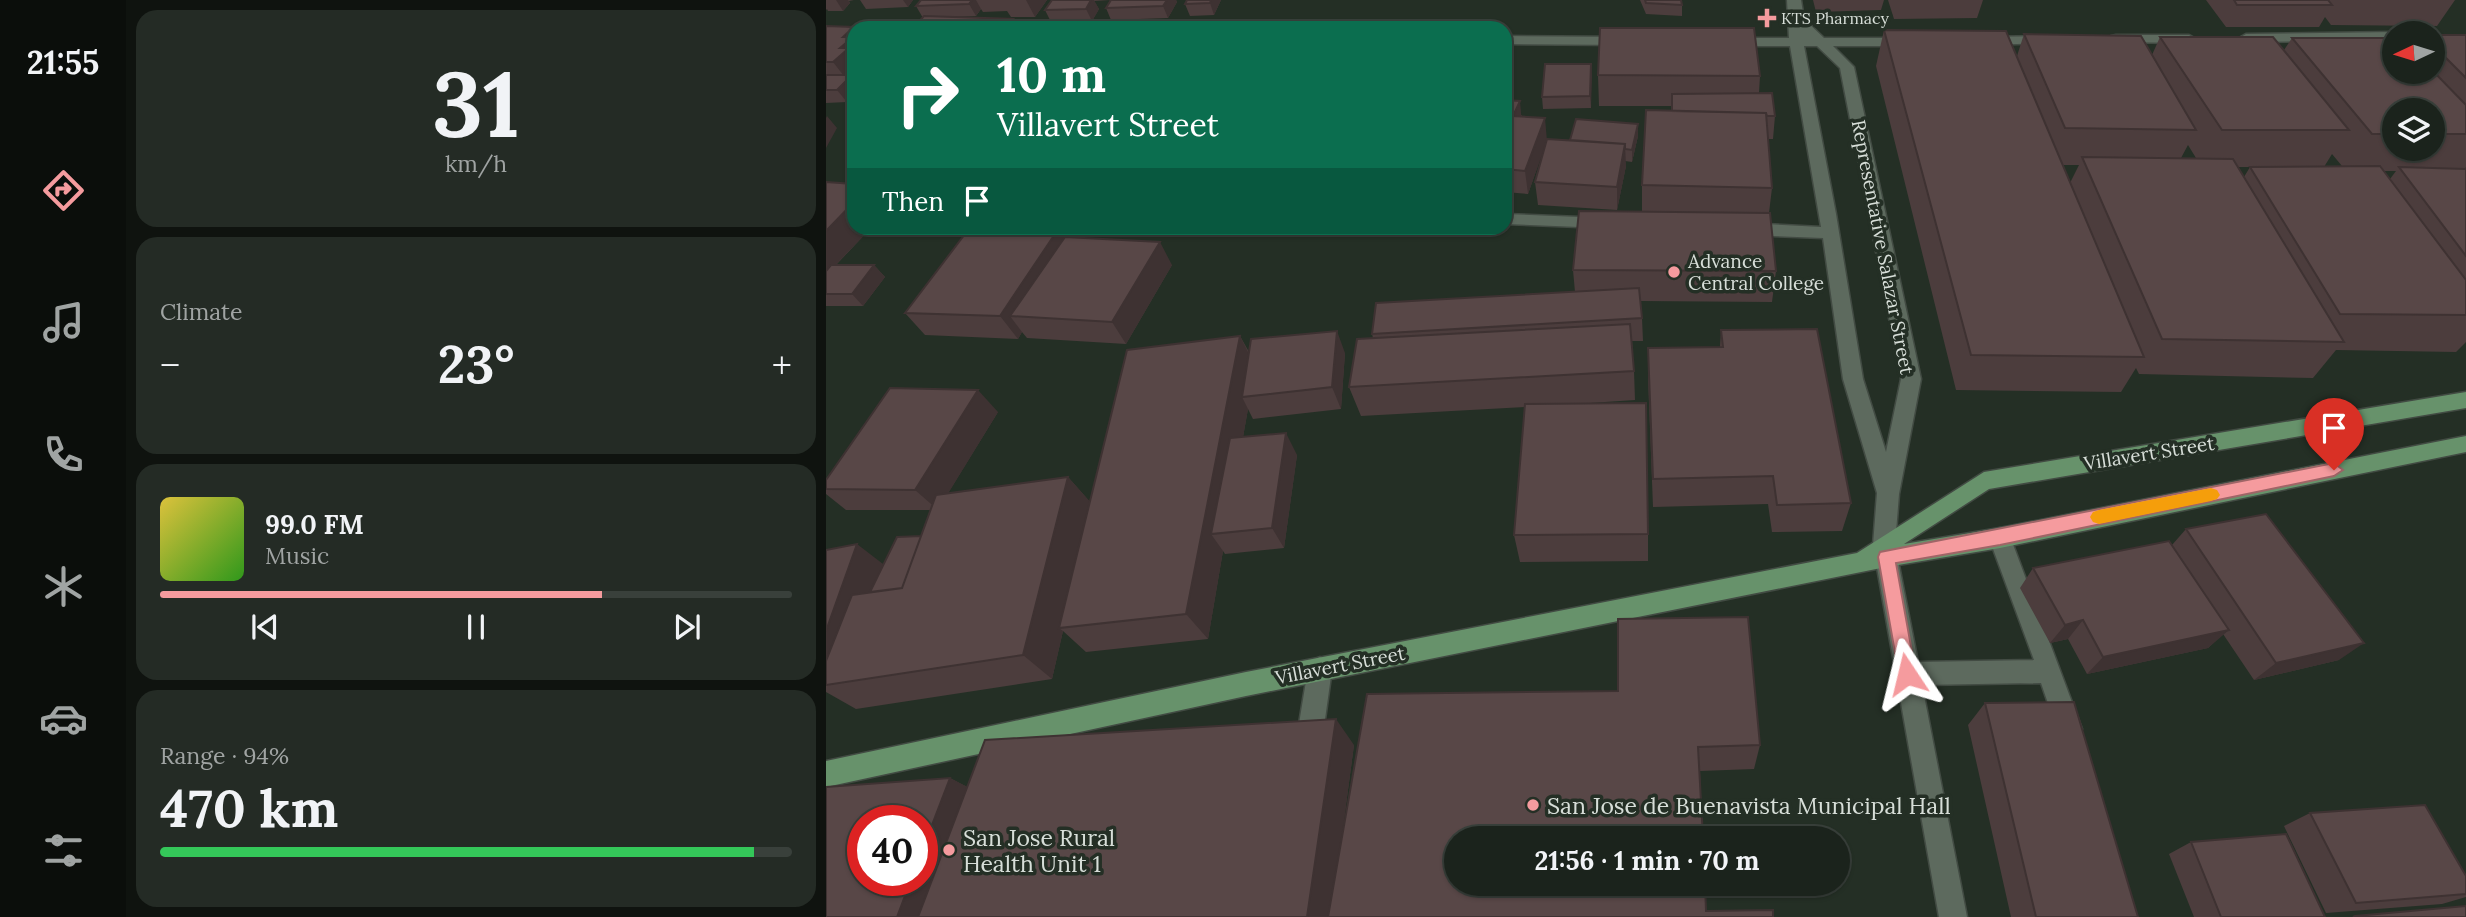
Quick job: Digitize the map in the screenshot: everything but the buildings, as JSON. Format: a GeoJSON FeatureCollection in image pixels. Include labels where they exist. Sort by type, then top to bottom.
{"type":"FeatureCollection","features":[{"type":"Feature","properties":{"kind":"main road","name":"Villavert Street"},"geometry":{"type":"LineString","coordinates":[[826,774],[1320,669],[1855,564],[1885,551],[1984,481],[2466,400]]}},
{"type":"Feature","properties":{"kind":"main road","name":"Villavert Street"},"geometry":{"type":"LineString","coordinates":[[1885,551],[2000,538],[2466,444]]}},
{"type":"Feature","properties":{"kind":"street","name":"Representative Salazar Street"},"geometry":{"type":"LineString","coordinates":[[1794,0],[1796,43],[1831,233],[1853,379],[1888,494]]}},
{"type":"Feature","properties":{"kind":"street","name":"Representative Salazar Street"},"geometry":{"type":"LineString","coordinates":[[1797,20],[1847,67],[1911,379],[1888,494],[1885,551],[1953,917]]}},
{"type":"Feature","properties":{"kind":"street"},"geometry":{"type":"LineString","coordinates":[[2226,38],[2382,36]]}},
{"type":"Feature","properties":{"kind":"street"},"geometry":{"type":"LineString","coordinates":[[2100,40],[2198,38]]}},
{"type":"Feature","properties":{"kind":"street"},"geometry":{"type":"LineString","coordinates":[[1512,40],[1644,41]]}},
{"type":"Feature","properties":{"kind":"street"},"geometry":{"type":"LineString","coordinates":[[1974,41],[2058,40]]}},
{"type":"Feature","properties":{"kind":"street"},"geometry":{"type":"LineString","coordinates":[[1713,42],[1919,42]]}},
{"type":"Feature","properties":{"kind":"street"},"geometry":{"type":"LineString","coordinates":[[1512,219],[1627,224]]}},
{"type":"Feature","properties":{"kind":"street"},"geometry":{"type":"LineString","coordinates":[[1722,228],[1831,233]]}},
{"type":"Feature","properties":{"kind":"street"},"geometry":{"type":"LineString","coordinates":[[2000,538],[2050,671],[2075,749]]}},
{"type":"Feature","properties":{"kind":"street"},"geometry":{"type":"LineString","coordinates":[[1308,748],[1320,669]]}},
{"type":"Feature","properties":{"kind":"street"},"geometry":{"type":"LineString","coordinates":[[1907,674],[2050,671]]}},
{"type":"Feature","properties":{"kind":"slow traffic"},"geometry":{"type":"LineString","coordinates":[[2099,517],[2211,495]]}},
{"type":"Feature","properties":{"kind":"place","name":"KTS Pharmacy"},"geometry":{"type":"Point","coordinates":[1767,18]}},
{"type":"Feature","properties":{"kind":"place","name":"Advance Central College"},"geometry":{"type":"Point","coordinates":[1674,272]}},
{"type":"Feature","properties":{"kind":"place","name":"San Jose de Buenavista Municipal Hall"},"geometry":{"type":"Point","coordinates":[1533,805]}},
{"type":"Feature","properties":{"kind":"place","name":"San Jose Rural Health Unit 1"},"geometry":{"type":"Point","coordinates":[949,850]}},
{"type":"Feature","properties":{"kind":"route"},"geometry":{"type":"LineString","coordinates":[[1907,674],[1886,557],[2000,538],[2334,470]]}}]}
